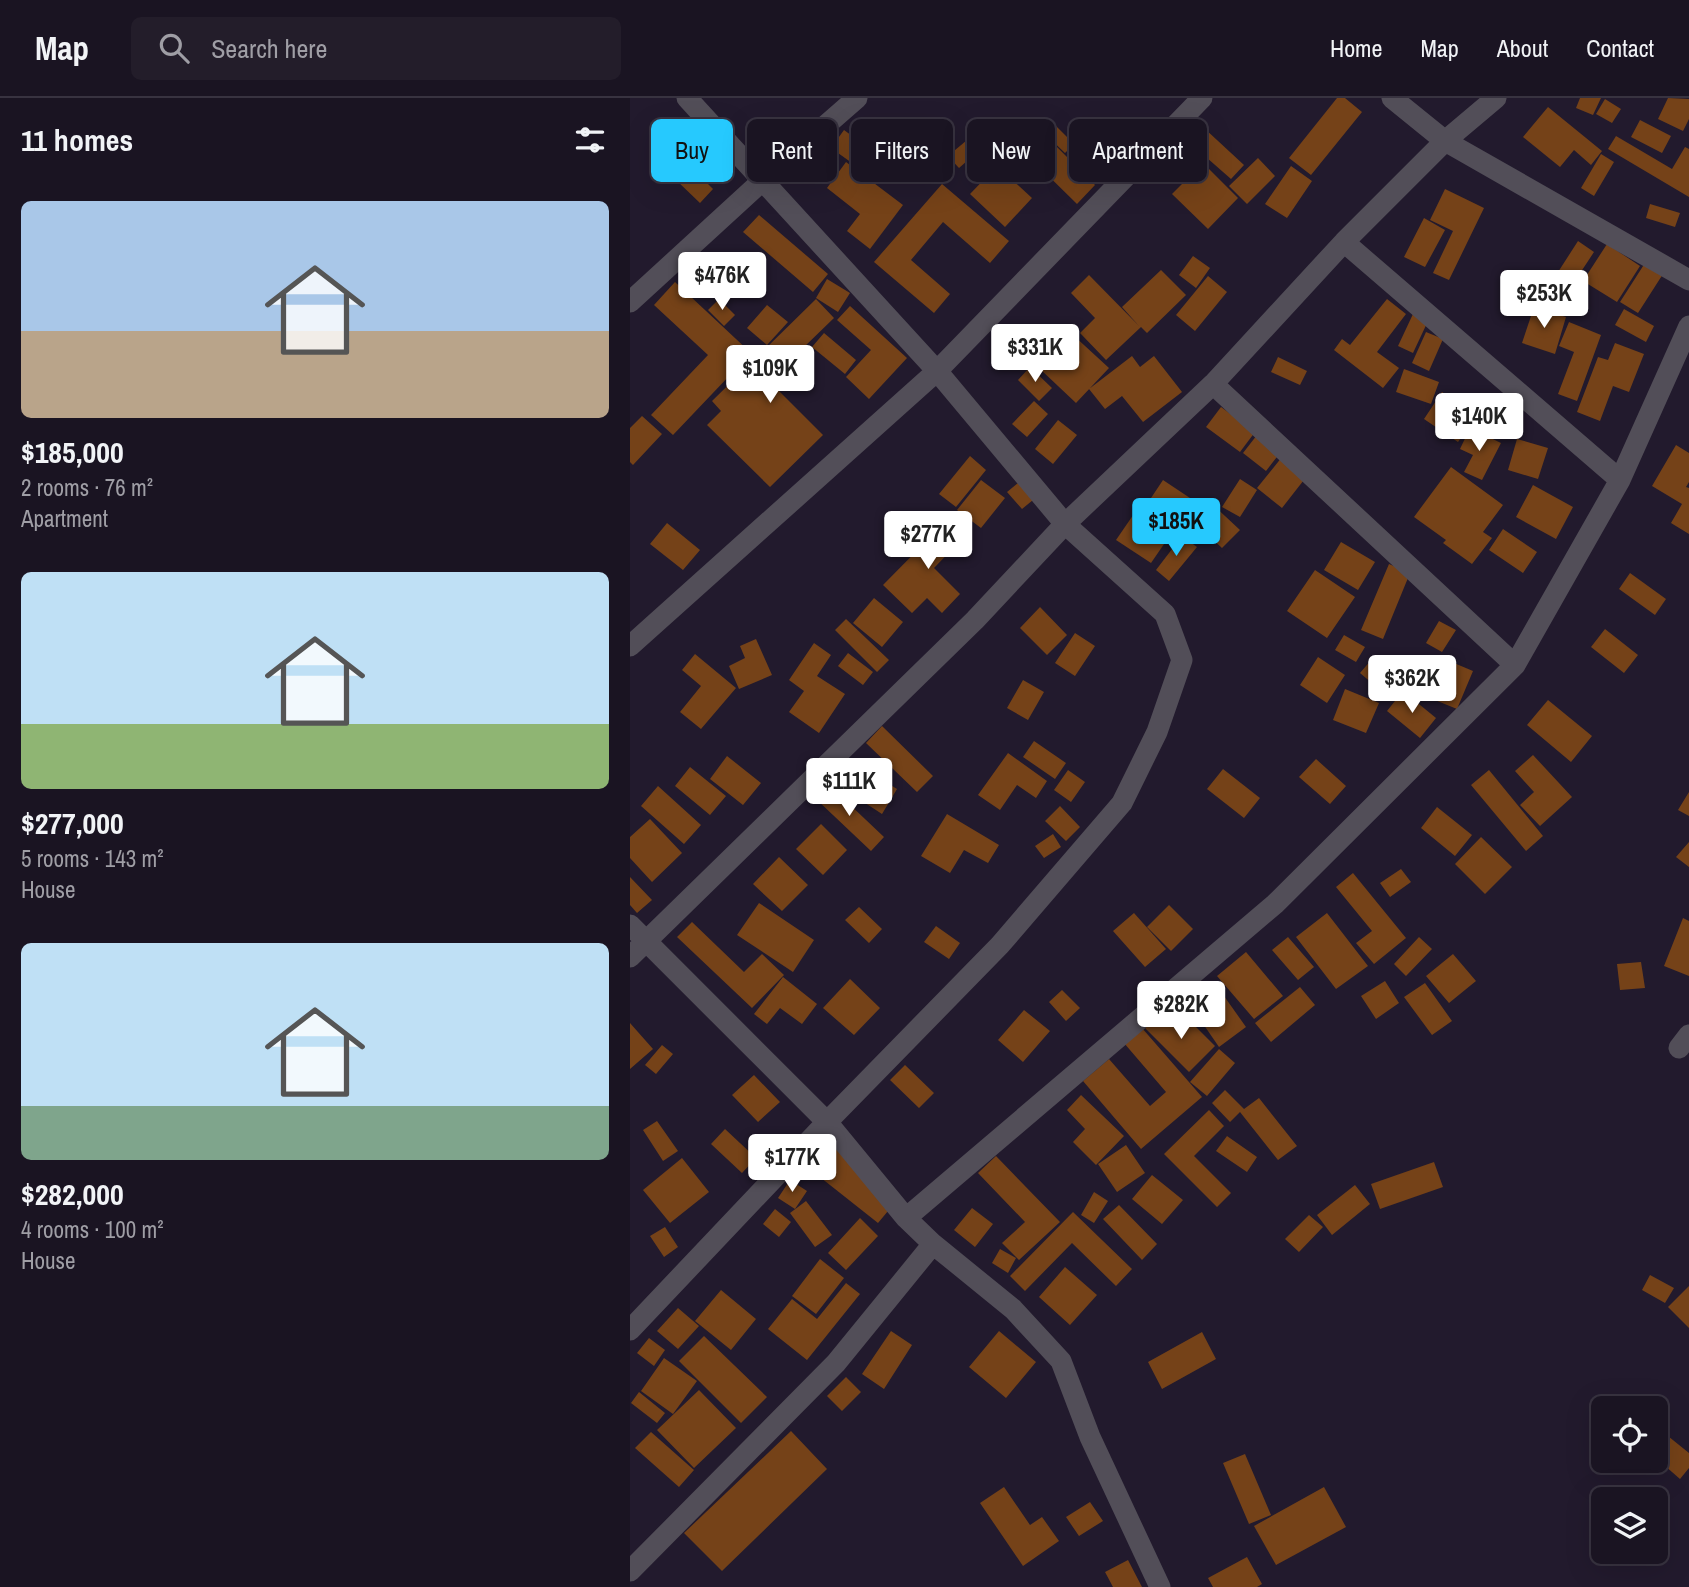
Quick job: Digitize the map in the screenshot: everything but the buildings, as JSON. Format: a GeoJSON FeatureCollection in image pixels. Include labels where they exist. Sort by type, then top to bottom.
{"type":"FeatureCollection","features":[{"type":"Feature","properties":{"kind":"street"},"geometry":{"type":"LineString","coordinates":[[687,98],[747,164]]}},
{"type":"Feature","properties":{"kind":"street"},"geometry":{"type":"LineString","coordinates":[[833,119],[857,98]]}},
{"type":"Feature","properties":{"kind":"street"},"geometry":{"type":"LineString","coordinates":[[630,646],[937,371],[1202,98]]}},
{"type":"Feature","properties":{"kind":"street"},"geometry":{"type":"LineString","coordinates":[[1392,98],[1445,141],[1689,280]]}},
{"type":"Feature","properties":{"kind":"street"},"geometry":{"type":"LineString","coordinates":[[630,957],[975,620],[1065,524],[1213,384],[1345,242],[1445,141],[1496,98]]}},
{"type":"Feature","properties":{"kind":"street"},"geometry":{"type":"LineString","coordinates":[[630,302],[761,182]]}},
{"type":"Feature","properties":{"kind":"street"},"geometry":{"type":"LineString","coordinates":[[630,1330],[1000,945],[1122,803],[1157,733],[1182,660],[1165,614],[1065,524],[937,371],[763,182]]}},
{"type":"Feature","properties":{"kind":"street"},"geometry":{"type":"LineString","coordinates":[[1345,242],[1620,480]]}},
{"type":"Feature","properties":{"kind":"street"},"geometry":{"type":"LineString","coordinates":[[906,1218],[1275,904],[1515,665],[1620,480],[1689,326]]}},
{"type":"Feature","properties":{"kind":"street"},"geometry":{"type":"LineString","coordinates":[[1213,384],[1515,665]]}},
{"type":"Feature","properties":{"kind":"street"},"geometry":{"type":"LineString","coordinates":[[630,925],[827,1122],[906,1218],[933,1244],[1013,1308],[1061,1361],[1090,1437],[1160,1587]]}},
{"type":"Feature","properties":{"kind":"street"},"geometry":{"type":"LineString","coordinates":[[630,1571],[836,1363],[933,1244]]}}]}
